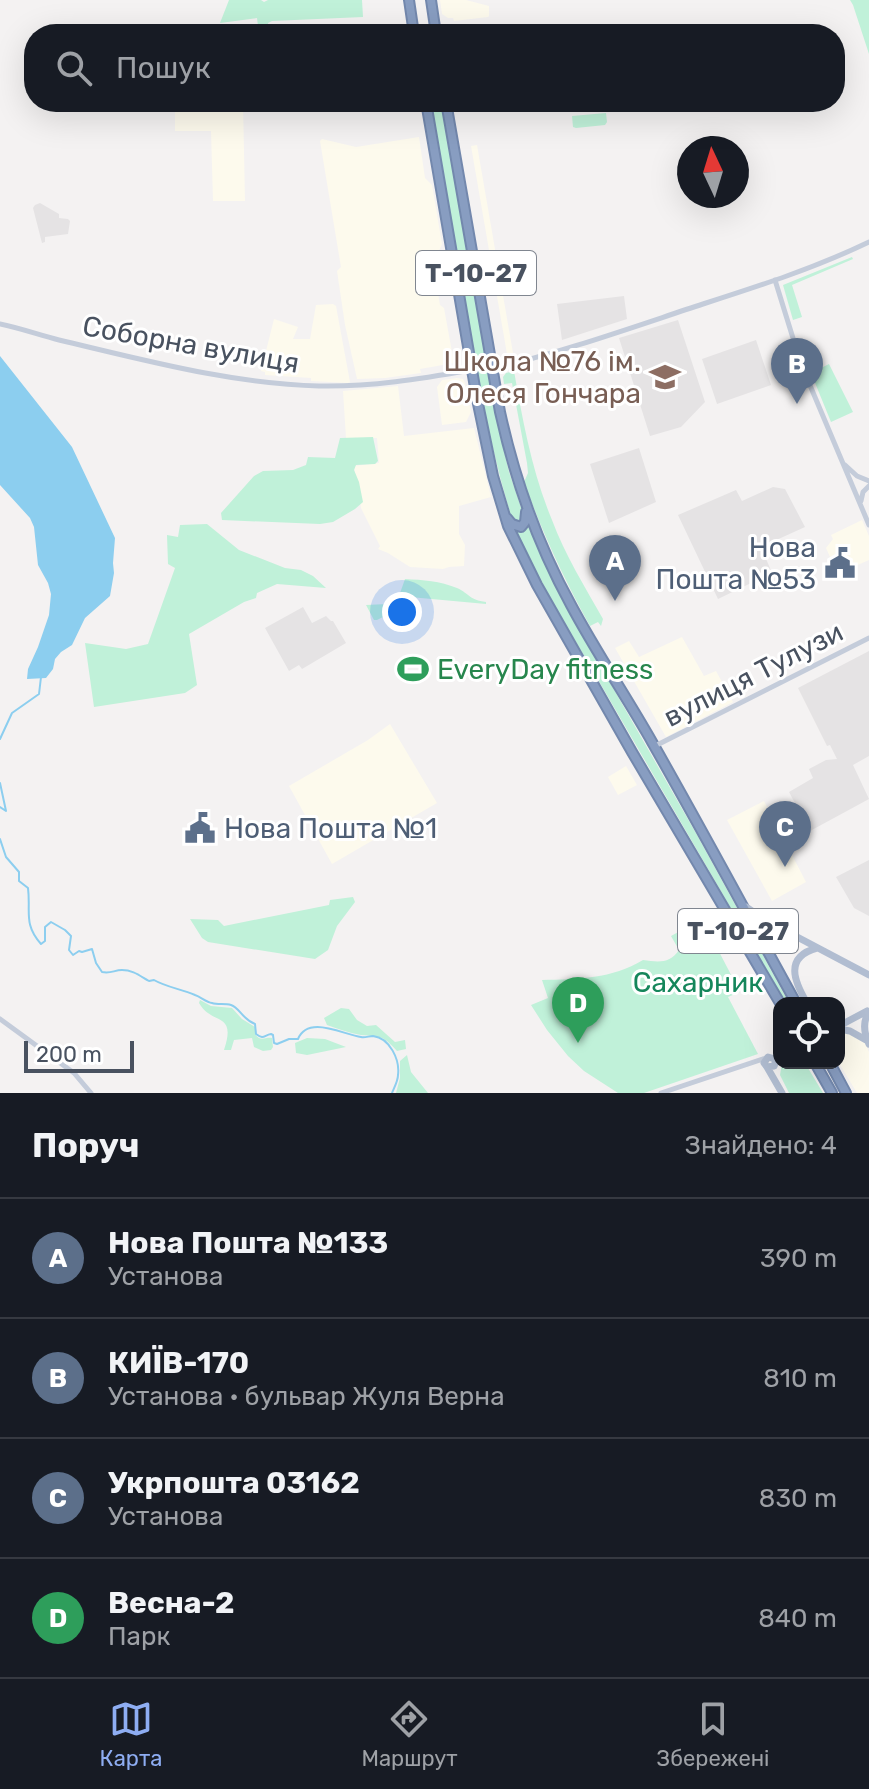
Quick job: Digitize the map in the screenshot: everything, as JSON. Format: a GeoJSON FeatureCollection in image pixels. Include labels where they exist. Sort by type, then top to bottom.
{"type":"FeatureCollection","features":[{"type":"Feature","properties":{"kind":"highway"},"geometry":{"type":"LineString","coordinates":[[409,0],[413,24]]}},
{"type":"Feature","properties":{"kind":"highway"},"geometry":{"type":"LineString","coordinates":[[431,0],[435,24]]}},
{"type":"Feature","properties":{"kind":"highway","name":"Т-10-27"},"geometry":{"type":"LineString","coordinates":[[428,112],[471,370],[504,514],[524,561],[563,631],[776,997]]}},
{"type":"Feature","properties":{"kind":"highway","name":"Т-10-27"},"geometry":{"type":"LineString","coordinates":[[448,112],[492,369],[507,443],[527,507],[572,607],[655,746],[793,997]]}},
{"type":"Feature","properties":{"kind":"highway"},"geometry":{"type":"LineString","coordinates":[[504,514],[512,524],[521,527],[527,507]]}},
{"type":"Feature","properties":{"kind":"highway"},"geometry":{"type":"LineString","coordinates":[[818,1069],[829,1090]]}},
{"type":"Feature","properties":{"kind":"highway"},"geometry":{"type":"LineString","coordinates":[[833,1069],[846,1093]]}},
{"type":"Feature","properties":{"kind":"main road"},"geometry":{"type":"LineString","coordinates":[[492,369],[540,357],[775,280],[869,242]]}},
{"type":"Feature","properties":{"kind":"main road"},"geometry":{"type":"LineString","coordinates":[[775,280],[801,364],[869,525]]}},
{"type":"Feature","properties":{"kind":"main road","name":"Соборна вулиця"},"geometry":{"type":"LineString","coordinates":[[0,324],[159,362],[282,383],[378,385],[471,370]]}},
{"type":"Feature","properties":{"kind":"main road"},"geometry":{"type":"LineString","coordinates":[[842,461],[869,483],[863,492],[861,506]]}},
{"type":"Feature","properties":{"kind":"main road","name":"вулиця Тулузи"},"geometry":{"type":"LineString","coordinates":[[655,746],[869,638]]}},
{"type":"Feature","properties":{"kind":"main road"},"geometry":{"type":"LineString","coordinates":[[739,899],[758,917],[869,975]]}},
{"type":"Feature","properties":{"kind":"main road"},"geometry":{"type":"LineString","coordinates":[[804,997],[794,970],[800,957],[819,948]]}},
{"type":"Feature","properties":{"kind":"main road"},"geometry":{"type":"LineString","coordinates":[[845,1023],[869,1011]]}},
{"type":"Feature","properties":{"kind":"main road"},"geometry":{"type":"LineString","coordinates":[[868,1041],[864,1023],[869,1011]]}},
{"type":"Feature","properties":{"kind":"main road"},"geometry":{"type":"LineString","coordinates":[[0,1019],[66,1066],[91,1093]]}},
{"type":"Feature","properties":{"kind":"main road"},"geometry":{"type":"LineString","coordinates":[[845,1029],[868,1041]]}},
{"type":"Feature","properties":{"kind":"main road"},"geometry":{"type":"LineString","coordinates":[[661,1093],[752,1062],[772,1061],[782,1093]]}},
{"type":"Feature","properties":{"kind":"shaded area"},"geometry":{"type":"Polygon","coordinates":[[[440,0],[466,0],[489,6],[489,16],[454,21],[442,14],[440,0]]]}},
{"type":"Feature","properties":{"kind":"shaded area"},"geometry":{"type":"Polygon","coordinates":[[[175,112],[243,112],[245,201],[213,201],[211,131],[175,131],[175,112]]]}},
{"type":"Feature","properties":{"kind":"shaded area"},"geometry":{"type":"Polygon","coordinates":[[[419,137],[425,178],[432,185],[442,244],[433,264],[454,363],[420,369],[421,373],[357,379],[345,325],[337,271],[341,267],[320,141],[356,147],[419,137]]]}},
{"type":"Feature","properties":{"kind":"shaded area"},"geometry":{"type":"Polygon","coordinates":[[[477,145],[513,353],[507,354],[471,146],[477,145]]]}},
{"type":"Feature","properties":{"kind":"shaded area"},"geometry":{"type":"Polygon","coordinates":[[[40,203],[59,214],[59,218],[70,221],[68,234],[45,237],[42,243],[33,208],[40,203]]]}},
{"type":"Feature","properties":{"kind":"shaded area"},"geometry":{"type":"Polygon","coordinates":[[[624,296],[627,319],[562,340],[557,304],[624,296]]]}},
{"type":"Feature","properties":{"kind":"shaded area"},"geometry":{"type":"Polygon","coordinates":[[[316,305],[336,306],[350,382],[311,381],[311,378],[265,375],[261,371],[274,319],[298,327],[293,339],[310,339],[316,305]]]}},
{"type":"Feature","properties":{"kind":"shaded area","name":"Школа №76 ім. Олеся Гончара"},"geometry":{"type":"Polygon","coordinates":[[[678,320],[705,402],[681,427],[650,436],[619,338],[678,320]]]}},
{"type":"Feature","properties":{"kind":"shaded area"},"geometry":{"type":"Polygon","coordinates":[[[756,340],[771,385],[717,404],[702,359],[756,340]]]}},
{"type":"Feature","properties":{"kind":"shaded area"},"geometry":{"type":"Polygon","coordinates":[[[457,378],[465,383],[471,412],[466,422],[442,425],[437,387],[442,380],[457,378]]]}},
{"type":"Feature","properties":{"kind":"shaded area"},"geometry":{"type":"Polygon","coordinates":[[[398,386],[404,436],[474,428],[491,497],[459,506],[459,534],[465,545],[464,566],[443,569],[410,567],[378,549],[380,546],[361,508],[354,466],[379,463],[377,438],[346,438],[343,391],[398,386]]]}},
{"type":"Feature","properties":{"kind":"shaded area"},"geometry":{"type":"Polygon","coordinates":[[[639,448],[656,502],[609,523],[590,464],[639,448]]]}},
{"type":"Feature","properties":{"kind":"shaded area"},"geometry":{"type":"Polygon","coordinates":[[[773,487],[785,489],[805,527],[761,547],[772,573],[718,599],[678,515],[736,490],[742,501],[773,487]]]}},
{"type":"Feature","properties":{"kind":"shaded area"},"geometry":{"type":"Polygon","coordinates":[[[862,520],[869,536],[869,560],[844,571],[836,570],[826,548],[833,539],[831,535],[862,520]]]}},
{"type":"Feature","properties":{"kind":"shaded area"},"geometry":{"type":"Polygon","coordinates":[[[303,607],[312,623],[326,616],[333,621],[346,643],[302,669],[299,665],[289,671],[265,628],[303,607]]]}},
{"type":"Feature","properties":{"kind":"shaded area"},"geometry":{"type":"Polygon","coordinates":[[[682,637],[704,676],[716,671],[733,702],[666,737],[615,648],[629,641],[639,657],[682,637]]]}},
{"type":"Feature","properties":{"kind":"shaded area"},"geometry":{"type":"Polygon","coordinates":[[[869,651],[869,756],[853,765],[869,799],[810,831],[789,792],[813,778],[809,769],[826,760],[837,759],[830,745],[827,746],[798,688],[869,651]]]}},
{"type":"Feature","properties":{"kind":"shaded area"},"geometry":{"type":"Polygon","coordinates":[[[390,724],[437,803],[332,864],[289,786],[390,724]]]}},
{"type":"Feature","properties":{"kind":"shaded area"},"geometry":{"type":"Polygon","coordinates":[[[626,766],[637,785],[618,795],[608,777],[626,766]]]}},
{"type":"Feature","properties":{"kind":"shaded area"},"geometry":{"type":"Polygon","coordinates":[[[764,801],[806,882],[772,901],[727,820],[764,801]]]}},
{"type":"Feature","properties":{"kind":"shaded area"},"geometry":{"type":"Polygon","coordinates":[[[869,860],[869,916],[854,908],[836,877],[869,860]]]}},
{"type":"Feature","properties":{"kind":"shaded area"},"geometry":{"type":"Polygon","coordinates":[[[845,1031],[865,1043],[869,1052],[869,1093],[857,1093],[843,1069],[845,1031]]]}},
{"type":"Feature","properties":{"kind":"green space"},"geometry":{"type":"Polygon","coordinates":[[[229,0],[362,0],[363,17],[272,21],[268,24],[258,24],[257,18],[220,23],[229,0]]]}},
{"type":"Feature","properties":{"kind":"green space"},"geometry":{"type":"Polygon","coordinates":[[[850,0],[869,0],[869,54],[853,5],[850,0]]]}},
{"type":"Feature","properties":{"kind":"green space"},"geometry":{"type":"Polygon","coordinates":[[[432,112],[443,112],[495,412],[509,472],[524,516],[520,524],[512,520],[498,469],[465,312],[432,112]]]}},
{"type":"Feature","properties":{"kind":"green space"},"geometry":{"type":"Polygon","coordinates":[[[606,113],[605,125],[573,127],[572,116],[606,113]]]}},
{"type":"Feature","properties":{"kind":"green space"},"geometry":{"type":"Polygon","coordinates":[[[852,257],[792,285],[802,317],[793,320],[783,285],[852,257]]]}},
{"type":"Feature","properties":{"kind":"green space"},"geometry":{"type":"Polygon","coordinates":[[[829,364],[853,412],[831,422],[811,373],[829,364]]]}},
{"type":"Feature","properties":{"kind":"green space"},"geometry":{"type":"Polygon","coordinates":[[[514,371],[529,447],[545,502],[569,558],[603,619],[601,626],[598,622],[590,626],[580,608],[524,482],[528,473],[527,463],[512,383],[504,384],[503,377],[514,371]]]}},
{"type":"Feature","properties":{"kind":"green space"},"geometry":{"type":"Polygon","coordinates":[[[373,437],[378,461],[375,464],[356,465],[354,470],[363,502],[333,522],[222,520],[221,513],[254,476],[263,471],[293,470],[306,465],[308,457],[335,458],[340,438],[373,437]]]}},
{"type":"Feature","properties":{"kind":"green space"},"geometry":{"type":"Polygon","coordinates":[[[207,524],[239,550],[285,568],[301,570],[326,588],[277,584],[189,634],[197,685],[185,693],[94,707],[85,643],[126,649],[148,644],[175,568],[168,564],[167,535],[178,537],[180,525],[207,524]]]}},
{"type":"Feature","properties":{"kind":"green space"},"geometry":{"type":"Polygon","coordinates":[[[529,525],[568,609],[786,997],[783,997],[547,592],[515,530],[523,531],[529,525]]]}},
{"type":"Feature","properties":{"kind":"green space"},"geometry":{"type":"Polygon","coordinates":[[[405,579],[451,586],[486,604],[399,596],[405,579]]]}},
{"type":"Feature","properties":{"kind":"green space"},"geometry":{"type":"Polygon","coordinates":[[[408,603],[377,620],[374,620],[366,605],[408,603]]]}},
{"type":"Feature","properties":{"kind":"green space"},"geometry":{"type":"Polygon","coordinates":[[[353,897],[355,902],[337,926],[328,950],[315,959],[208,942],[190,919],[218,920],[224,926],[329,905],[330,900],[353,897]]]}},
{"type":"Feature","properties":{"kind":"green space","name":"Сахарник"},"geometry":{"type":"Polygon","coordinates":[[[702,919],[740,992],[728,997],[758,1054],[644,1093],[618,1093],[584,1071],[547,1030],[531,1005],[548,998],[542,980],[594,977],[619,971],[643,960],[668,960],[679,950],[671,936],[702,919]]]}},
{"type":"Feature","properties":{"kind":"green space"},"geometry":{"type":"Polygon","coordinates":[[[200,1000],[211,1006],[232,1008],[255,1027],[259,1038],[272,1038],[271,1050],[254,1047],[252,1038],[234,1040],[231,1050],[224,1050],[227,1038],[225,1024],[204,1010],[200,1000]]]}},
{"type":"Feature","properties":{"kind":"green space"},"geometry":{"type":"Polygon","coordinates":[[[341,1008],[349,1009],[357,1020],[367,1026],[376,1025],[395,1042],[405,1040],[406,1049],[397,1051],[380,1037],[327,1025],[324,1018],[341,1008]]]}},
{"type":"Feature","properties":{"kind":"green space"},"geometry":{"type":"Polygon","coordinates":[[[307,1038],[325,1039],[346,1047],[307,1055],[296,1053],[295,1043],[307,1038]]]}},
{"type":"Feature","properties":{"kind":"green space"},"geometry":{"type":"Polygon","coordinates":[[[407,1055],[411,1072],[428,1093],[396,1093],[400,1061],[407,1055]]]}},
{"type":"Feature","properties":{"kind":"green space"},"geometry":{"type":"Polygon","coordinates":[[[781,1069],[809,1069],[823,1093],[789,1093],[780,1075],[781,1069]]]}},
{"type":"Feature","properties":{"kind":"water"},"geometry":{"type":"Polygon","coordinates":[[[0,356],[72,447],[115,538],[110,596],[85,618],[72,645],[55,659],[53,669],[46,678],[27,679],[49,615],[51,594],[38,565],[34,527],[30,518],[0,485],[0,356]]]}},
{"type":"Feature","properties":{"kind":"waterway"},"geometry":{"type":"LineString","coordinates":[[0,739],[12,713],[39,694],[41,677]]}},
{"type":"Feature","properties":{"kind":"waterway"},"geometry":{"type":"LineString","coordinates":[[0,783],[6,811],[0,807]]}},
{"type":"Feature","properties":{"kind":"waterway"},"geometry":{"type":"LineString","coordinates":[[0,839],[6,857],[19,872],[19,881],[28,888],[30,924],[41,944],[45,941],[45,927],[51,922],[71,936],[69,950],[73,955],[92,949],[102,972],[130,971],[149,981],[154,980],[210,1002],[231,1005],[255,1024],[256,1034],[262,1037],[271,1034],[277,1044],[298,1039],[309,1028],[317,1027],[379,1038],[389,1045],[397,1063],[398,1077],[392,1093]]}},
{"type":"Feature","properties":{"kind":"place","name":"Школа №76 ім. Олеся Гончара"},"geometry":{"type":"Point","coordinates":[665,377]}},
{"type":"Feature","properties":{"kind":"place","name":"КИЇВ-170"},"geometry":{"type":"Point","coordinates":[797,404]}},
{"type":"Feature","properties":{"kind":"place","name":"Нова Пошта №53"},"geometry":{"type":"Point","coordinates":[840,563]}},
{"type":"Feature","properties":{"kind":"place","name":"Нова Пошта №133"},"geometry":{"type":"Point","coordinates":[615,601]}},
{"type":"Feature","properties":{"kind":"place","name":"EveryDay fitness"},"geometry":{"type":"Point","coordinates":[413,669]}},
{"type":"Feature","properties":{"kind":"place","name":"Нова Пошта №1"},"geometry":{"type":"Point","coordinates":[200,828]}},
{"type":"Feature","properties":{"kind":"place","name":"Укрпошта 03162"},"geometry":{"type":"Point","coordinates":[785,867]}},
{"type":"Feature","properties":{"kind":"place","name":"Весна-2"},"geometry":{"type":"Point","coordinates":[578,1043]}}]}
